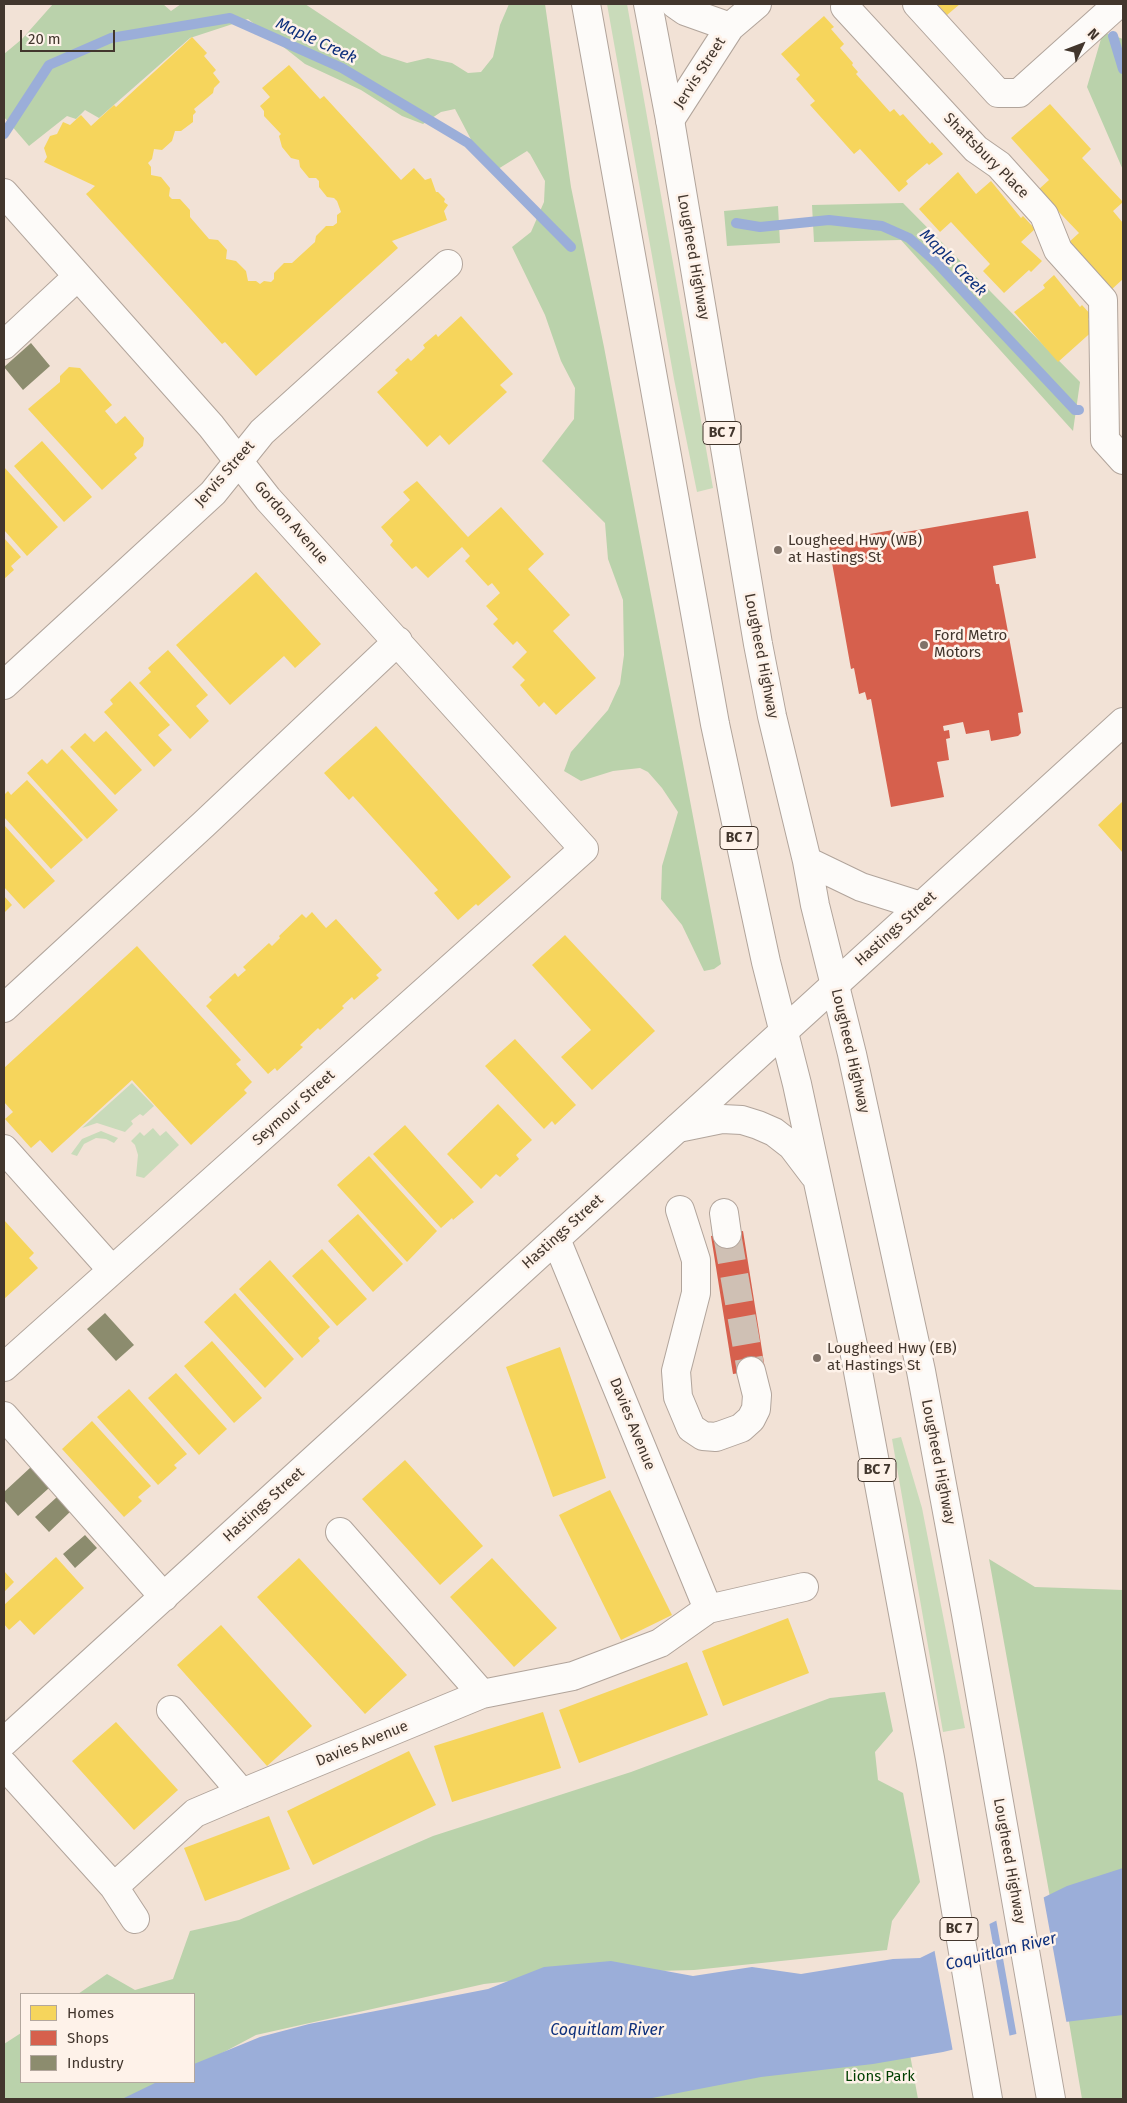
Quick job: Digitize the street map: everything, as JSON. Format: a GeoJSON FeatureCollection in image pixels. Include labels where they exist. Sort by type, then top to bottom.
{"type":"FeatureCollection","features":[{"type":"Feature","properties":{"kind":"main road","name":"BC 7"},"geometry":{"type":"LineString","coordinates":[[586,4],[715,724],[764,955],[819,1184],[854,1350],[930,1758],[988,2099]]}},
{"type":"Feature","properties":{"kind":"main road","name":"Lougheed Highway"},"geometry":{"type":"LineString","coordinates":[[648,4],[670,120],[758,644],[772,716],[808,861],[815,904],[852,1054],[920,1371],[966,1614],[1051,2099]]}},
{"type":"Feature","properties":{"kind":"main road","name":"Jervis Street"},"geometry":{"type":"LineString","coordinates":[[675,4],[685,11],[730,27]]}},
{"type":"Feature","properties":{"kind":"main road","name":"Jervis Street"},"geometry":{"type":"LineString","coordinates":[[670,120],[730,27],[757,4]]}},
{"type":"Feature","properties":{"kind":"main road"},"geometry":{"type":"LineString","coordinates":[[917,4],[998,93],[1019,93],[1118,4]]}},
{"type":"Feature","properties":{"kind":"main road","name":"Shaftsbury Place"},"geometry":{"type":"LineString","coordinates":[[845,7],[976,150],[1000,165],[1038,208],[1044,215],[1058,250],[1103,300],[1105,440],[1123,460]]}},
{"type":"Feature","properties":{"kind":"main road","name":"Gordon Avenue"},"geometry":{"type":"LineString","coordinates":[[4,193],[211,426],[268,499],[584,849]]}},
{"type":"Feature","properties":{"kind":"main road","name":"Jervis Street"},"geometry":{"type":"LineString","coordinates":[[4,686],[213,493],[262,432],[448,264]]}},
{"type":"Feature","properties":{"kind":"main road"},"geometry":{"type":"LineString","coordinates":[[4,345],[77,277]]}},
{"type":"Feature","properties":{"kind":"main road"},"geometry":{"type":"LineString","coordinates":[[4,1008],[204,824],[398,641]]}},
{"type":"Feature","properties":{"kind":"main road","name":"Hastings Street"},"geometry":{"type":"LineString","coordinates":[[4,1742],[1123,722]]}},
{"type":"Feature","properties":{"kind":"main road","name":"Seymour Street"},"geometry":{"type":"LineString","coordinates":[[4,1367],[584,849]]}},
{"type":"Feature","properties":{"kind":"main road"},"geometry":{"type":"LineString","coordinates":[[808,861],[854,884],[921,906]]}},
{"type":"Feature","properties":{"kind":"main road"},"geometry":{"type":"LineString","coordinates":[[678,1128],[722,1119],[742,1120],[758,1125],[783,1138],[799,1154],[819,1184]]}},
{"type":"Feature","properties":{"kind":"main road"},"geometry":{"type":"LineString","coordinates":[[4,1149],[112,1270]]}},
{"type":"Feature","properties":{"kind":"main road"},"geometry":{"type":"LineString","coordinates":[[680,1210],[696,1260],[696,1293],[676,1371],[678,1398],[691,1428],[703,1436],[716,1436],[741,1428],[751,1419],[756,1409],[756,1395],[751,1371]]}},
{"type":"Feature","properties":{"kind":"main road","name":"Davies Avenue"},"geometry":{"type":"LineString","coordinates":[[556,1239],[708,1609]]}},
{"type":"Feature","properties":{"kind":"main road"},"geometry":{"type":"LineString","coordinates":[[4,1416],[164,1597]]}},
{"type":"Feature","properties":{"kind":"main road"},"geometry":{"type":"LineString","coordinates":[[340,1532],[482,1694]]}},
{"type":"Feature","properties":{"kind":"main road","name":"Davies Avenue"},"geometry":{"type":"LineString","coordinates":[[114,1887],[195,1813],[482,1694],[573,1676],[660,1643],[708,1609],[804,1586]]}},
{"type":"Feature","properties":{"kind":"main road"},"geometry":{"type":"LineString","coordinates":[[171,1710],[242,1793]]}},
{"type":"Feature","properties":{"kind":"main road"},"geometry":{"type":"LineString","coordinates":[[4,1765],[114,1887],[135,1919]]}},
{"type":"Feature","properties":{"kind":"green space"},"geometry":{"type":"Polygon","coordinates":[[[53,4],[163,4],[171,11],[181,4],[305,4],[382,55],[407,63],[428,58],[452,63],[468,73],[481,72],[493,57],[500,25],[509,4],[545,4],[571,187],[604,347],[721,964],[714,969],[704,971],[682,925],[661,899],[662,866],[678,812],[662,788],[648,772],[640,768],[613,771],[581,781],[564,771],[571,752],[608,710],[620,684],[624,655],[623,600],[608,559],[605,523],[542,461],[574,419],[575,388],[561,361],[545,315],[512,247],[531,232],[544,202],[545,181],[530,154],[527,151],[498,169],[476,149],[455,109],[441,112],[423,124],[402,116],[361,90],[305,64],[248,19],[190,38],[99,118],[85,110],[76,119],[67,116],[29,146],[4,117],[4,54],[22,39],[53,4]]]}},
{"type":"Feature","properties":{"kind":"green space"},"geometry":{"type":"Polygon","coordinates":[[[607,4],[627,4],[713,488],[697,492],[674,379],[607,4]]]}},
{"type":"Feature","properties":{"kind":"green space"},"geometry":{"type":"Polygon","coordinates":[[[1103,32],[1123,39],[1123,170],[1087,87],[1103,32]]]}},
{"type":"Feature","properties":{"kind":"green space"},"geometry":{"type":"Polygon","coordinates":[[[903,203],[1080,382],[1073,431],[901,240],[814,242],[812,205],[903,203]]]}},
{"type":"Feature","properties":{"kind":"green space"},"geometry":{"type":"Polygon","coordinates":[[[778,206],[780,243],[727,246],[724,211],[778,206]]]}},
{"type":"Feature","properties":{"kind":"green space"},"geometry":{"type":"Polygon","coordinates":[[[132,1083],[154,1106],[143,1116],[140,1114],[131,1121],[133,1124],[125,1132],[97,1123],[82,1128],[132,1083]]]}},
{"type":"Feature","properties":{"kind":"green space"},"geometry":{"type":"Polygon","coordinates":[[[153,1128],[160,1136],[166,1131],[179,1145],[144,1178],[136,1176],[138,1155],[135,1145],[131,1141],[140,1132],[144,1136],[153,1128]]]}},
{"type":"Feature","properties":{"kind":"green space"},"geometry":{"type":"Polygon","coordinates":[[[101,1131],[118,1138],[114,1143],[106,1139],[96,1138],[84,1144],[77,1156],[71,1154],[82,1139],[101,1131]]]}},
{"type":"Feature","properties":{"kind":"green space"},"geometry":{"type":"Polygon","coordinates":[[[901,1437],[922,1508],[965,1728],[943,1732],[892,1439],[901,1437]]]}},
{"type":"Feature","properties":{"kind":"green space"},"geometry":{"type":"Polygon","coordinates":[[[989,1559],[1035,1587],[1123,1590],[1123,1877],[1051,1903],[989,1559]]]}},
{"type":"Feature","properties":{"kind":"green space"},"geometry":{"type":"Polygon","coordinates":[[[885,1692],[893,1731],[875,1752],[878,1780],[903,1793],[920,1882],[892,1921],[887,1950],[694,1970],[582,1973],[484,1984],[256,2035],[195,2067],[195,1993],[79,1993],[107,1974],[135,1990],[173,1979],[190,1931],[239,1920],[433,1836],[631,1772],[830,1698],[885,1692]]]}},
{"type":"Feature","properties":{"kind":"green space"},"geometry":{"type":"Polygon","coordinates":[[[1123,1996],[1123,2099],[1082,2099],[1067,2010],[1123,1996]]]}},
{"type":"Feature","properties":{"kind":"green space","name":"Lions Park"},"geometry":{"type":"Polygon","coordinates":[[[904,2021],[918,2099],[560,2099],[904,2021]]]}},
{"type":"Feature","properties":{"kind":"green space"},"geometry":{"type":"Polygon","coordinates":[[[20,2034],[20,2083],[165,2083],[133,2099],[4,2099],[4,2044],[20,2034]]]}},
{"type":"Feature","properties":{"kind":"water","name":"Coquitlam River"},"geometry":{"type":"Polygon","coordinates":[[[1123,1868],[1123,2015],[1065,2022],[943,2052],[873,2064],[761,2077],[647,2099],[122,2099],[155,2083],[195,2083],[195,2064],[260,2037],[309,2024],[488,1989],[544,1967],[611,1961],[693,1976],[752,1967],[801,1974],[893,1959],[920,1958],[1067,1886],[1123,1868]]]}},
{"type":"Feature","properties":{"kind":"pier"},"geometry":{"type":"Polygon","coordinates":[[[1043,1894],[1067,2025],[1017,2037],[996,1919],[1043,1894]]]}},
{"type":"Feature","properties":{"kind":"pier"},"geometry":{"type":"Polygon","coordinates":[[[989,1922],[1010,2038],[953,2052],[934,1948],[989,1922]]]}},
{"type":"Feature","properties":{"kind":"building: Homes"},"geometry":{"type":"Polygon","coordinates":[[[937,4],[960,4],[947,15],[937,4]]]}},
{"type":"Feature","properties":{"kind":"building: Homes"},"geometry":{"type":"Polygon","coordinates":[[[824,16],[834,27],[831,29],[844,44],[840,48],[853,63],[852,65],[858,72],[856,74],[890,112],[894,109],[900,116],[903,114],[930,144],[932,142],[943,154],[929,165],[927,163],[906,181],[908,184],[899,192],[860,149],[854,154],[810,105],[815,101],[796,79],[800,75],[781,54],[824,16]]]}},
{"type":"Feature","properties":{"kind":"building: Homes"},"geometry":{"type":"Polygon","coordinates":[[[192,37],[207,53],[204,56],[216,70],[213,73],[220,82],[214,88],[213,93],[194,109],[196,112],[193,115],[193,122],[181,131],[175,131],[172,141],[162,150],[154,149],[152,159],[148,163],[151,167],[151,175],[161,177],[170,188],[169,196],[172,199],[180,199],[190,210],[190,217],[209,239],[218,240],[227,250],[226,259],[236,261],[246,271],[248,281],[256,281],[260,284],[264,281],[271,282],[274,279],[274,273],[284,263],[292,263],[315,242],[316,236],[326,226],[333,226],[337,223],[337,215],[341,212],[337,201],[334,198],[327,197],[319,187],[319,181],[316,178],[309,178],[300,167],[299,160],[291,158],[282,147],[279,136],[281,134],[264,116],[264,111],[260,106],[270,97],[262,88],[289,65],[320,99],[324,96],[401,180],[414,168],[425,180],[431,178],[436,192],[445,199],[444,202],[448,205],[444,211],[447,220],[392,241],[398,248],[256,376],[225,342],[222,344],[86,194],[95,186],[44,162],[47,157],[44,148],[50,136],[57,134],[63,122],[70,125],[81,115],[91,126],[114,105],[116,107],[192,37]]]}},
{"type":"Feature","properties":{"kind":"building: Homes"},"geometry":{"type":"Polygon","coordinates":[[[1050,104],[1091,149],[1082,158],[1123,202],[1113,211],[1123,223],[1123,279],[1111,290],[1068,243],[1079,233],[1038,190],[1049,180],[1011,138],[1050,104]]]}},
{"type":"Feature","properties":{"kind":"building: Homes"},"geometry":{"type":"Polygon","coordinates":[[[958,172],[976,194],[991,181],[1021,218],[1023,216],[1035,229],[1021,242],[1042,261],[1004,293],[983,271],[990,264],[951,222],[940,232],[919,209],[958,172]]]}},
{"type":"Feature","properties":{"kind":"building: Homes"},"geometry":{"type":"Polygon","coordinates":[[[1054,275],[1080,307],[1082,305],[1092,316],[1088,319],[1096,328],[1058,362],[1014,312],[1045,288],[1043,285],[1054,275]]]}},
{"type":"Feature","properties":{"kind":"building: Homes"},"geometry":{"type":"Polygon","coordinates":[[[461,316],[513,374],[500,385],[507,392],[449,445],[440,435],[427,447],[377,392],[398,373],[395,370],[408,358],[411,361],[425,348],[423,345],[436,334],[438,337],[461,316]]]}},
{"type":"Feature","properties":{"kind":"building: Homes"},"geometry":{"type":"Polygon","coordinates":[[[69,367],[80,368],[112,405],[105,411],[116,424],[125,416],[144,438],[143,446],[134,454],[137,458],[102,490],[28,409],[60,382],[60,376],[69,367]]]}},
{"type":"Feature","properties":{"kind":"building: Homes"},"geometry":{"type":"Polygon","coordinates":[[[42,441],[92,497],[64,522],[14,466],[42,441]]]}},
{"type":"Feature","properties":{"kind":"building: Homes"},"geometry":{"type":"Polygon","coordinates":[[[4,467],[58,527],[27,556],[4,530],[4,467]]]}},
{"type":"Feature","properties":{"kind":"building: Homes"},"geometry":{"type":"Polygon","coordinates":[[[417,481],[468,537],[501,507],[544,554],[528,569],[570,615],[553,631],[596,678],[556,715],[544,702],[539,707],[520,685],[525,680],[512,667],[527,652],[517,641],[513,645],[493,624],[498,619],[486,606],[500,593],[492,583],[488,586],[465,561],[470,556],[462,547],[428,578],[416,566],[412,569],[390,545],[393,541],[381,527],[410,500],[403,492],[417,481]]]}},
{"type":"Feature","properties":{"kind":"building: Homes"},"geometry":{"type":"Polygon","coordinates":[[[4,538],[21,557],[11,566],[14,570],[4,579],[4,538]]]}},
{"type":"Feature","properties":{"kind":"building: Homes"},"geometry":{"type":"Polygon","coordinates":[[[256,572],[321,644],[295,668],[284,656],[230,705],[176,645],[256,572]]]}},
{"type":"Feature","properties":{"kind":"building: Homes"},"geometry":{"type":"Polygon","coordinates":[[[168,650],[208,695],[196,706],[209,721],[190,739],[139,683],[151,672],[148,668],[168,650]]]}},
{"type":"Feature","properties":{"kind":"building: Homes"},"geometry":{"type":"Polygon","coordinates":[[[130,681],[170,725],[158,735],[172,750],[154,767],[104,712],[113,704],[110,700],[130,681]]]}},
{"type":"Feature","properties":{"kind":"building: Homes"},"geometry":{"type":"Polygon","coordinates":[[[376,726],[511,877],[478,906],[476,904],[458,920],[434,893],[438,890],[353,796],[349,800],[324,773],[376,726]]]}},
{"type":"Feature","properties":{"kind":"building: Homes"},"geometry":{"type":"Polygon","coordinates":[[[106,731],[142,770],[115,795],[70,747],[85,733],[94,742],[106,731]]]}},
{"type":"Feature","properties":{"kind":"building: Homes"},"geometry":{"type":"Polygon","coordinates":[[[62,749],[118,810],[87,839],[27,773],[42,759],[47,764],[62,749]]]}},
{"type":"Feature","properties":{"kind":"building: Homes"},"geometry":{"type":"Polygon","coordinates":[[[27,780],[83,840],[51,869],[4,817],[4,795],[8,791],[11,795],[27,780]]]}},
{"type":"Feature","properties":{"kind":"building: Homes"},"geometry":{"type":"Polygon","coordinates":[[[1123,801],[1123,853],[1098,825],[1123,801]]]}},
{"type":"Feature","properties":{"kind":"building: Homes"},"geometry":{"type":"Polygon","coordinates":[[[4,825],[55,881],[24,909],[4,887],[4,825]]]}},
{"type":"Feature","properties":{"kind":"building: Homes"},"geometry":{"type":"Polygon","coordinates":[[[4,896],[12,905],[4,913],[4,896]]]}},
{"type":"Feature","properties":{"kind":"building: Homes"},"geometry":{"type":"Polygon","coordinates":[[[312,912],[326,928],[336,919],[382,970],[376,975],[379,978],[354,1000],[352,997],[342,1006],[344,1008],[320,1030],[318,1028],[300,1045],[303,1047],[277,1071],[275,1068],[268,1074],[206,1006],[212,1000],[209,997],[235,973],[238,977],[246,970],[243,967],[269,943],[272,946],[280,938],[279,936],[302,914],[306,918],[312,912]]]}},
{"type":"Feature","properties":{"kind":"building: Homes"},"geometry":{"type":"Polygon","coordinates":[[[565,935],[655,1031],[592,1090],[561,1057],[591,1030],[532,965],[565,935]]]}},
{"type":"Feature","properties":{"kind":"building: Homes"},"geometry":{"type":"Polygon","coordinates":[[[137,946],[241,1060],[236,1064],[252,1082],[244,1090],[247,1093],[191,1145],[132,1080],[52,1153],[40,1140],[31,1148],[5,1119],[13,1112],[4,1102],[4,1068],[137,946]]]}},
{"type":"Feature","properties":{"kind":"building: Homes"},"geometry":{"type":"Polygon","coordinates":[[[515,1039],[576,1105],[555,1125],[552,1121],[544,1129],[485,1066],[515,1039]]]}},
{"type":"Feature","properties":{"kind":"building: Homes"},"geometry":{"type":"Polygon","coordinates":[[[498,1104],[532,1140],[516,1155],[519,1159],[500,1177],[496,1174],[481,1189],[447,1154],[498,1104]]]}},
{"type":"Feature","properties":{"kind":"building: Homes"},"geometry":{"type":"Polygon","coordinates":[[[405,1125],[474,1202],[441,1228],[373,1154],[405,1125]]]}},
{"type":"Feature","properties":{"kind":"building: Homes"},"geometry":{"type":"Polygon","coordinates":[[[369,1156],[437,1231],[407,1262],[337,1185],[369,1156]]]}},
{"type":"Feature","properties":{"kind":"building: Homes"},"geometry":{"type":"Polygon","coordinates":[[[358,1214],[403,1264],[373,1292],[328,1241],[358,1214]]]}},
{"type":"Feature","properties":{"kind":"building: Homes"},"geometry":{"type":"Polygon","coordinates":[[[4,1220],[34,1253],[29,1258],[38,1268],[4,1299],[4,1220]]]}},
{"type":"Feature","properties":{"kind":"building: Homes"},"geometry":{"type":"Polygon","coordinates":[[[322,1249],[367,1299],[337,1326],[292,1276],[322,1249]]]}},
{"type":"Feature","properties":{"kind":"building: Homes"},"geometry":{"type":"Polygon","coordinates":[[[270,1260],[330,1327],[318,1338],[320,1341],[302,1358],[239,1289],[270,1260]]]}},
{"type":"Feature","properties":{"kind":"building: Homes"},"geometry":{"type":"Polygon","coordinates":[[[235,1293],[294,1359],[265,1388],[204,1322],[235,1293]]]}},
{"type":"Feature","properties":{"kind":"building: Homes"},"geometry":{"type":"Polygon","coordinates":[[[212,1341],[262,1398],[234,1423],[184,1366],[212,1341]]]}},
{"type":"Feature","properties":{"kind":"building: Homes"},"geometry":{"type":"Polygon","coordinates":[[[560,1347],[606,1478],[553,1497],[506,1367],[560,1347]]]}},
{"type":"Feature","properties":{"kind":"building: Homes"},"geometry":{"type":"Polygon","coordinates":[[[176,1373],[227,1429],[199,1455],[148,1398],[176,1373]]]}},
{"type":"Feature","properties":{"kind":"building: Homes"},"geometry":{"type":"Polygon","coordinates":[[[129,1389],[187,1454],[174,1465],[177,1468],[158,1485],[97,1417],[129,1389]]]}},
{"type":"Feature","properties":{"kind":"building: Homes"},"geometry":{"type":"Polygon","coordinates":[[[92,1421],[151,1486],[138,1497],[142,1501],[124,1517],[62,1449],[92,1421]]]}},
{"type":"Feature","properties":{"kind":"building: Homes"},"geometry":{"type":"Polygon","coordinates":[[[405,1460],[483,1546],[440,1585],[362,1499],[405,1460]]]}},
{"type":"Feature","properties":{"kind":"building: Homes"},"geometry":{"type":"Polygon","coordinates":[[[610,1490],[672,1615],[621,1640],[559,1515],[610,1490]]]}},
{"type":"Feature","properties":{"kind":"building: Homes"},"geometry":{"type":"Polygon","coordinates":[[[56,1557],[84,1588],[34,1635],[20,1620],[9,1630],[4,1624],[4,1605],[56,1557]]]}},
{"type":"Feature","properties":{"kind":"building: Homes"},"geometry":{"type":"Polygon","coordinates":[[[299,1558],[407,1675],[365,1714],[257,1597],[299,1558]]]}},
{"type":"Feature","properties":{"kind":"building: Homes"},"geometry":{"type":"Polygon","coordinates":[[[492,1558],[557,1628],[514,1667],[450,1597],[492,1558]]]}},
{"type":"Feature","properties":{"kind":"building: Homes"},"geometry":{"type":"Polygon","coordinates":[[[4,1571],[14,1582],[4,1592],[4,1571]]]}},
{"type":"Feature","properties":{"kind":"building: Homes"},"geometry":{"type":"Polygon","coordinates":[[[788,1618],[809,1673],[723,1706],[702,1651],[788,1618]]]}},
{"type":"Feature","properties":{"kind":"building: Homes"},"geometry":{"type":"Polygon","coordinates":[[[221,1625],[312,1726],[267,1766],[177,1665],[221,1625]]]}},
{"type":"Feature","properties":{"kind":"building: Homes"},"geometry":{"type":"Polygon","coordinates":[[[687,1662],[708,1715],[579,1763],[559,1710],[687,1662]]]}},
{"type":"Feature","properties":{"kind":"building: Homes"},"geometry":{"type":"Polygon","coordinates":[[[543,1712],[561,1768],[452,1802],[434,1746],[543,1712]]]}},
{"type":"Feature","properties":{"kind":"building: Homes"},"geometry":{"type":"Polygon","coordinates":[[[116,1722],[178,1790],[134,1830],[72,1761],[116,1722]]]}},
{"type":"Feature","properties":{"kind":"building: Homes"},"geometry":{"type":"Polygon","coordinates":[[[409,1751],[436,1805],[313,1865],[287,1811],[409,1751]]]}},
{"type":"Feature","properties":{"kind":"building: Homes"},"geometry":{"type":"Polygon","coordinates":[[[269,1816],[290,1869],[205,1901],[184,1848],[269,1816]]]}},
{"type":"Feature","properties":{"kind":"building: Shops"},"geometry":{"type":"Polygon","coordinates":[[[1028,511],[1036,558],[993,566],[996,584],[999,584],[1023,712],[1018,713],[1021,733],[1018,736],[991,741],[989,730],[966,734],[963,722],[943,726],[944,731],[949,730],[950,738],[946,739],[949,760],[937,762],[944,797],[891,807],[871,699],[867,700],[865,692],[859,694],[854,668],[851,669],[829,546],[866,540],[864,535],[893,530],[894,534],[1028,511]]]}},
{"type":"Feature","properties":{"kind":"building: Shops"},"geometry":{"type":"Polygon","coordinates":[[[743,1231],[765,1369],[733,1374],[711,1236],[743,1231]]]}},
{"type":"Feature","properties":{"kind":"building: Industry"},"geometry":{"type":"Polygon","coordinates":[[[31,343],[50,366],[23,390],[4,367],[31,343]]]}},
{"type":"Feature","properties":{"kind":"building: Industry"},"geometry":{"type":"Polygon","coordinates":[[[105,1313],[134,1345],[116,1361],[87,1329],[105,1313]]]}},
{"type":"Feature","properties":{"kind":"building: Industry"},"geometry":{"type":"Polygon","coordinates":[[[31,1467],[49,1488],[18,1516],[4,1500],[4,1492],[31,1467]]]}},
{"type":"Feature","properties":{"kind":"building: Industry"},"geometry":{"type":"Polygon","coordinates":[[[57,1497],[71,1511],[49,1532],[35,1517],[57,1497]]]}},
{"type":"Feature","properties":{"kind":"building: Industry"},"geometry":{"type":"Polygon","coordinates":[[[85,1535],[97,1548],[75,1568],[63,1554],[85,1535]]]}},
{"type":"Feature","properties":{"kind":"waterway","name":"Maple Creek"},"geometry":{"type":"LineString","coordinates":[[4,134],[49,65],[111,38],[230,18],[342,68],[468,143],[571,247]]}},
{"type":"Feature","properties":{"kind":"waterway","name":"Maple Creek"},"geometry":{"type":"LineString","coordinates":[[1113,36],[1123,69]]}},
{"type":"Feature","properties":{"kind":"waterway","name":"Maple Creek"},"geometry":{"type":"LineString","coordinates":[[736,223],[760,227],[829,220],[882,226],[909,238],[937,263],[1075,410],[1079,410]]}},
{"type":"Feature","properties":{"kind":"tunnel"},"geometry":{"type":"LineString","coordinates":[[727,1234],[751,1371]]}},
{"type":"Feature","properties":{"kind":"place","name":"Lougheed Hwy (WB) at Hastings St"},"geometry":{"type":"Point","coordinates":[778,550]}},
{"type":"Feature","properties":{"kind":"place","name":"Ford Metro Motors"},"geometry":{"type":"Point","coordinates":[924,645]}},
{"type":"Feature","properties":{"kind":"place","name":"Lougheed Hwy (EB) at Hastings St"},"geometry":{"type":"Point","coordinates":[817,1358]}}]}
